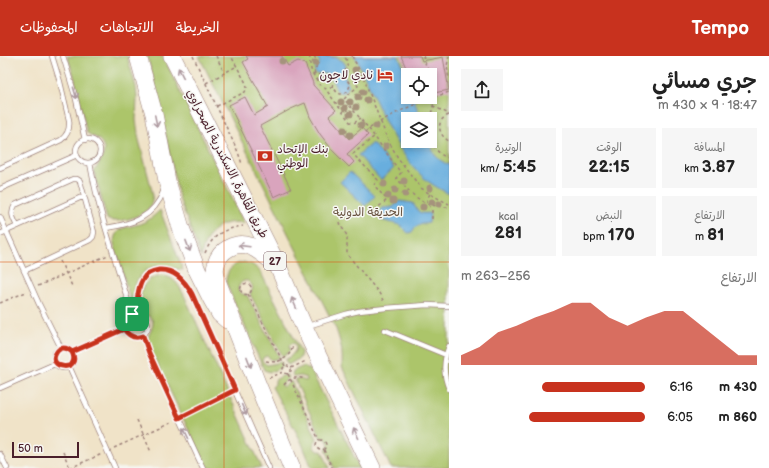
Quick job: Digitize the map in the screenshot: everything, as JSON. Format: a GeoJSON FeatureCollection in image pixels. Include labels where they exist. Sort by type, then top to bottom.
{"type":"FeatureCollection","features":[{"type":"Feature","properties":{"kind":"highway","name":"27"},"geometry":{"type":"LineString","coordinates":[[138,56],[154,114],[167,181],[181,228],[197,270],[216,308],[224,318],[235,326]]}},
{"type":"Feature","properties":{"kind":"highway","name":"طريق القاهرة, الاسكندرية الصحراوي"},"geometry":{"type":"LineString","coordinates":[[172,56],[277,264],[304,327],[372,468]]}},
{"type":"Feature","properties":{"kind":"highway","name":"27"},"geometry":{"type":"LineString","coordinates":[[277,264],[256,249],[244,244],[231,246],[221,253],[215,270],[216,277],[257,383],[292,468]]}},
{"type":"Feature","properties":{"kind":"lane"},"geometry":{"type":"LineString","coordinates":[[0,168],[61,140],[67,133],[70,124],[52,56]]}},
{"type":"Feature","properties":{"kind":"lane"},"geometry":{"type":"LineString","coordinates":[[63,56],[76,98],[85,140]]}},
{"type":"Feature","properties":{"kind":"lane"},"geometry":{"type":"LineString","coordinates":[[89,139],[98,144],[100,150],[96,160],[90,163],[81,161],[76,152],[78,146],[85,140],[89,139]]}},
{"type":"Feature","properties":{"kind":"lane"},"geometry":{"type":"LineString","coordinates":[[0,189],[77,155]]}},
{"type":"Feature","properties":{"kind":"lane"},"geometry":{"type":"LineString","coordinates":[[90,163],[113,252],[134,313]]}},
{"type":"Feature","properties":{"kind":"lane"},"geometry":{"type":"LineString","coordinates":[[17,226],[12,214],[15,205],[73,179],[80,181],[94,232],[93,237],[90,240],[24,271]]}},
{"type":"Feature","properties":{"kind":"lane"},"geometry":{"type":"LineString","coordinates":[[106,228],[141,219],[148,214],[160,200],[167,181]]}},
{"type":"Feature","properties":{"kind":"lane"},"geometry":{"type":"LineString","coordinates":[[0,234],[84,196]]}},
{"type":"Feature","properties":{"kind":"lane"},"geometry":{"type":"LineString","coordinates":[[0,217],[32,289],[61,348]]}},
{"type":"Feature","properties":{"kind":"lane"},"geometry":{"type":"LineString","coordinates":[[134,313],[139,288],[143,278],[149,273],[162,270],[170,271],[180,277],[192,294],[269,468]]}},
{"type":"Feature","properties":{"kind":"lane"},"geometry":{"type":"LineString","coordinates":[[304,327],[346,314],[386,308],[427,305],[449,306]]}},
{"type":"Feature","properties":{"kind":"lane"},"geometry":{"type":"LineString","coordinates":[[134,313],[141,314],[148,322],[147,331],[143,336],[135,338],[127,334],[124,329],[125,320],[128,316],[134,313]]}},
{"type":"Feature","properties":{"kind":"lane"},"geometry":{"type":"LineString","coordinates":[[72,352],[124,329]]}},
{"type":"Feature","properties":{"kind":"lane"},"geometry":{"type":"LineString","coordinates":[[385,330],[446,355]]}},
{"type":"Feature","properties":{"kind":"lane"},"geometry":{"type":"LineString","coordinates":[[143,336],[149,353],[203,468]]}},
{"type":"Feature","properties":{"kind":"lane"},"geometry":{"type":"LineString","coordinates":[[449,346],[444,369],[445,379],[449,389]]}},
{"type":"Feature","properties":{"kind":"lane"},"geometry":{"type":"LineString","coordinates":[[61,348],[69,349],[72,352],[74,360],[72,364],[64,367],[56,363],[55,355],[61,348]]}},
{"type":"Feature","properties":{"kind":"lane"},"geometry":{"type":"LineString","coordinates":[[0,388],[56,363]]}},
{"type":"Feature","properties":{"kind":"lane"},"geometry":{"type":"LineString","coordinates":[[69,366],[115,468]]}},
{"type":"Feature","properties":{"kind":"lane"},"geometry":{"type":"LineString","coordinates":[[0,454],[7,468]]}},
{"type":"Feature","properties":{"kind":"path"},"geometry":{"type":"LineString","coordinates":[[193,56],[238,152],[242,167]]}},
{"type":"Feature","properties":{"kind":"path"},"geometry":{"type":"LineString","coordinates":[[216,56],[224,73]]}},
{"type":"Feature","properties":{"kind":"path"},"geometry":{"type":"LineString","coordinates":[[217,106],[245,92],[246,90],[247,85],[231,56]]}},
{"type":"Feature","properties":{"kind":"path"},"geometry":{"type":"LineString","coordinates":[[310,56],[309,64],[312,74],[320,85],[324,87],[350,122],[356,123],[361,118]]}},
{"type":"Feature","properties":{"kind":"path"},"geometry":{"type":"LineString","coordinates":[[314,56],[318,62],[318,65],[314,70],[314,74],[326,76],[330,80],[335,91],[340,94],[348,91],[350,85],[345,76],[347,61],[343,56]]}},
{"type":"Feature","properties":{"kind":"path"},"geometry":{"type":"LineString","coordinates":[[352,56],[364,79],[380,122],[398,158],[421,188],[449,204]]}},
{"type":"Feature","properties":{"kind":"path"},"geometry":{"type":"LineString","coordinates":[[423,56],[427,68]]}},
{"type":"Feature","properties":{"kind":"path"},"geometry":{"type":"LineString","coordinates":[[449,56],[449,79]]}},
{"type":"Feature","properties":{"kind":"path"},"geometry":{"type":"LineString","coordinates":[[206,83],[237,66]]}},
{"type":"Feature","properties":{"kind":"path"},"geometry":{"type":"LineString","coordinates":[[346,70],[358,86],[344,99],[361,118],[402,173],[396,178],[421,201],[434,206],[449,207]]}},
{"type":"Feature","properties":{"kind":"path"},"geometry":{"type":"LineString","coordinates":[[318,81],[320,77],[326,76]]}},
{"type":"Feature","properties":{"kind":"path"},"geometry":{"type":"LineString","coordinates":[[324,87],[327,88],[333,86]]}},
{"type":"Feature","properties":{"kind":"path"},"geometry":{"type":"LineString","coordinates":[[437,96],[449,92]]}},
{"type":"Feature","properties":{"kind":"path"},"geometry":{"type":"LineString","coordinates":[[365,132],[384,119],[414,104]]}},
{"type":"Feature","properties":{"kind":"path"},"geometry":{"type":"LineString","coordinates":[[432,112],[433,106],[449,115]]}},
{"type":"Feature","properties":{"kind":"path"},"geometry":{"type":"LineString","coordinates":[[449,115],[444,117],[440,126],[441,134],[449,141]]}},
{"type":"Feature","properties":{"kind":"path"},"geometry":{"type":"LineString","coordinates":[[370,214],[387,200],[374,185],[378,180],[353,154],[375,136]]}},
{"type":"Feature","properties":{"kind":"path"},"geometry":{"type":"LineString","coordinates":[[436,148],[438,152],[449,158]]}},
{"type":"Feature","properties":{"kind":"path"},"geometry":{"type":"LineString","coordinates":[[430,194],[427,200],[432,210],[432,222]]}},
{"type":"Feature","properties":{"kind":"path"},"geometry":{"type":"LineString","coordinates":[[340,222],[347,236],[347,254],[379,293],[386,308]]}},
{"type":"Feature","properties":{"kind":"path"},"geometry":{"type":"LineString","coordinates":[[0,303],[113,252]]}},
{"type":"Feature","properties":{"kind":"path"},"geometry":{"type":"LineString","coordinates":[[58,255],[73,288]]}},
{"type":"Feature","properties":{"kind":"path"},"geometry":{"type":"LineString","coordinates":[[248,294],[251,287],[248,284],[243,284],[240,288],[241,292],[248,294],[285,366],[290,368],[318,355]]}},
{"type":"Feature","properties":{"kind":"path"},"geometry":{"type":"LineString","coordinates":[[266,361],[274,362],[282,360],[289,354],[293,346]]}},
{"type":"Feature","properties":{"kind":"path"},"geometry":{"type":"LineString","coordinates":[[283,372],[283,368],[285,366]]}},
{"type":"Feature","properties":{"kind":"path"},"geometry":{"type":"LineString","coordinates":[[288,374],[291,371],[290,368]]}},
{"type":"Feature","properties":{"kind":"path"},"geometry":{"type":"LineString","coordinates":[[257,383],[283,372],[288,374],[319,440]]}},
{"type":"Feature","properties":{"kind":"path"},"geometry":{"type":"LineString","coordinates":[[284,385],[291,379],[305,379]]}},
{"type":"Feature","properties":{"kind":"path"},"geometry":{"type":"LineString","coordinates":[[63,452],[70,468],[144,436],[235,390]]}},
{"type":"Feature","properties":{"kind":"path"},"geometry":{"type":"LineString","coordinates":[[137,420],[151,452]]}},
{"type":"Feature","properties":{"kind":"path"},"geometry":{"type":"LineString","coordinates":[[319,440],[324,440],[326,444],[324,449],[332,468]]}},
{"type":"Feature","properties":{"kind":"path"},"geometry":{"type":"LineString","coordinates":[[319,440],[316,443],[316,446],[319,449],[324,449]]}},
{"type":"Feature","properties":{"kind":"green space"},"geometry":{"type":"Polygon","coordinates":[[[67,56],[127,56],[136,87],[136,120],[139,140],[153,195],[149,208],[135,217],[117,221],[107,219],[94,171],[102,159],[104,151],[102,143],[87,133],[74,76],[67,56]]]}},
{"type":"Feature","properties":{"kind":"green space"},"geometry":{"type":"Polygon","coordinates":[[[147,56],[163,56],[244,223],[227,223],[220,226],[206,241],[201,257],[179,198],[154,80],[147,56]]]}},
{"type":"Feature","properties":{"kind":"green space","name":"الحديقة الدولية"},"geometry":{"type":"Polygon","coordinates":[[[199,56],[449,56],[449,468],[391,468],[342,367],[339,339],[336,329],[199,56]]]}},
{"type":"Feature","properties":{"kind":"green space"},"geometry":{"type":"Polygon","coordinates":[[[160,210],[183,270],[164,266],[149,269],[141,275],[134,287],[132,305],[114,244],[115,238],[119,230],[145,222],[160,210]]]}},
{"type":"Feature","properties":{"kind":"green space"},"geometry":{"type":"Polygon","coordinates":[[[244,262],[253,265],[260,271],[301,352],[300,358],[288,365],[285,360],[295,351],[295,344],[293,343],[289,345],[290,351],[283,357],[250,294],[252,285],[248,281],[242,282],[239,291],[242,294],[247,295],[280,358],[271,360],[266,356],[262,361],[267,365],[281,362],[283,364],[280,368],[270,372],[264,370],[226,283],[227,275],[230,269],[236,264],[244,262]]]}},
{"type":"Feature","properties":{"kind":"green space"},"geometry":{"type":"Polygon","coordinates":[[[162,275],[176,282],[184,295],[262,468],[211,468],[206,466],[152,353],[148,341],[153,321],[143,312],[141,305],[142,290],[149,280],[162,275]]]}},
{"type":"Feature","properties":{"kind":"green space"},"geometry":{"type":"Polygon","coordinates":[[[304,366],[307,369],[310,369],[360,468],[334,468],[326,449],[329,446],[328,441],[321,438],[295,380],[300,379],[306,381],[307,378],[300,376],[294,377],[292,375],[293,371],[304,366]]]}},
{"type":"Feature","properties":{"kind":"green space"},"geometry":{"type":"Polygon","coordinates":[[[288,375],[289,378],[282,386],[284,387],[291,381],[317,439],[314,443],[315,448],[322,451],[330,468],[312,468],[301,441],[272,387],[275,384],[275,380],[282,376],[288,375]]]}},
{"type":"Feature","properties":{"kind":"water"},"geometry":{"type":"Polygon","coordinates":[[[316,56],[338,58],[344,63],[346,66],[344,76],[349,85],[346,91],[342,93],[339,92],[331,77],[328,75],[315,73],[315,68],[320,62],[316,56]]]}},
{"type":"Feature","properties":{"kind":"water"},"geometry":{"type":"Polygon","coordinates":[[[355,56],[398,56],[404,68],[401,68],[401,104],[416,104],[418,112],[401,112],[401,148],[432,148],[441,161],[449,165],[449,194],[419,173],[399,147],[383,117],[355,56]]]}},
{"type":"Feature","properties":{"kind":"water"},"geometry":{"type":"Polygon","coordinates":[[[372,143],[394,168],[381,180],[358,155],[372,143]]]}},
{"type":"Feature","properties":{"kind":"water"},"geometry":{"type":"Polygon","coordinates":[[[350,172],[375,196],[365,206],[340,182],[350,172]]]}},
{"type":"Feature","properties":{"kind":"water"},"geometry":{"type":"Polygon","coordinates":[[[399,201],[413,203],[416,209],[420,212],[430,213],[429,223],[421,224],[412,232],[408,233],[400,225],[381,220],[379,215],[381,209],[393,207],[399,201]]]}},
{"type":"Feature","properties":{"kind":"building"},"geometry":{"type":"Polygon","coordinates":[[[246,56],[282,56],[288,66],[298,61],[305,64],[313,85],[336,110],[329,116],[349,139],[362,128],[368,135],[347,154],[354,162],[349,167],[333,151],[320,134],[310,117],[305,103],[260,126],[291,189],[274,197],[229,105],[245,97],[254,115],[268,107],[243,62],[248,59],[246,56]]]}},
{"type":"Feature","properties":{"kind":"building"},"geometry":{"type":"Polygon","coordinates":[[[401,56],[420,56],[422,61],[443,57],[449,90],[437,92],[437,68],[406,68],[401,56]]]}},
{"type":"Feature","properties":{"kind":"place","name":"نادي لاجون"},"geometry":{"type":"Point","coordinates":[385,75]}},
{"type":"Feature","properties":{"kind":"place","name":"بنك الإتحاد الوطني"},"geometry":{"type":"Point","coordinates":[265,156]}},
{"type":"Feature","properties":{"kind":"route"},"geometry":{"type":"LineString","coordinates":[[132,314],[125,320],[124,329],[72,352],[69,349],[61,348],[55,355],[56,363],[64,367],[69,366],[74,360],[72,352],[124,329],[127,334],[135,338],[143,336],[149,353],[179,418],[235,390],[192,294],[180,277],[170,271],[162,270],[149,273],[143,278],[139,288],[137,313],[132,314]]}}]}
